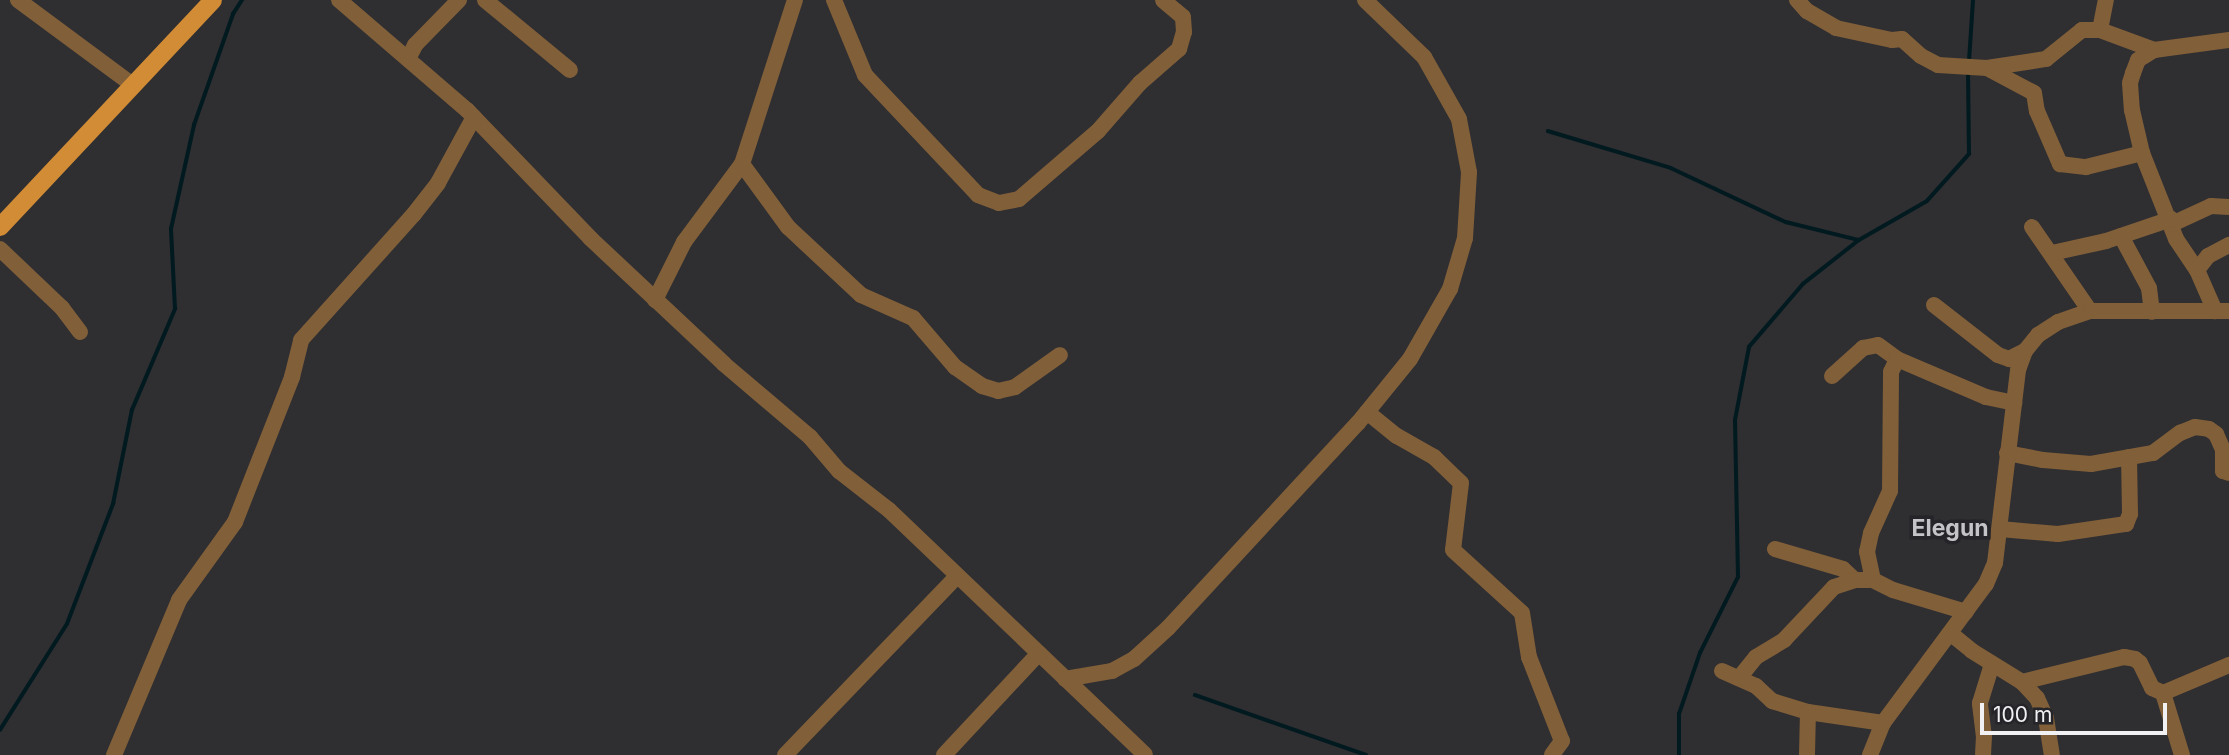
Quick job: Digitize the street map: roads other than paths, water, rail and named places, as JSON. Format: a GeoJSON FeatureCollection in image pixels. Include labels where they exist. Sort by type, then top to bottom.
{"type":"FeatureCollection","features":[{"type":"Feature","properties":{"kind":"main road"},"geometry":{"type":"LineString","coordinates":[[0,227],[213,0]]}},
{"type":"Feature","properties":{"kind":"street"},"geometry":{"type":"LineString","coordinates":[[18,0],[133,85]]}},
{"type":"Feature","properties":{"kind":"street"},"geometry":{"type":"LineString","coordinates":[[340,0],[393,46],[412,52],[590,238],[655,300],[810,437],[839,471],[889,510],[1145,755]]}},
{"type":"Feature","properties":{"kind":"street"},"geometry":{"type":"LineString","coordinates":[[412,52],[459,0]]}},
{"type":"Feature","properties":{"kind":"street"},"geometry":{"type":"LineString","coordinates":[[485,0],[570,70]]}},
{"type":"Feature","properties":{"kind":"street"},"geometry":{"type":"LineString","coordinates":[[655,300],[684,242],[742,164],[795,0]]}},
{"type":"Feature","properties":{"kind":"street"},"geometry":{"type":"LineString","coordinates":[[834,0],[865,75],[978,195],[999,203],[1019,199],[1098,131],[1140,83],[1179,49],[1184,33],[1183,17],[1163,0]]}},
{"type":"Feature","properties":{"kind":"street"},"geometry":{"type":"LineString","coordinates":[[1065,679],[1095,676],[1134,659],[1168,628],[1367,412],[1409,359],[1450,289],[1465,238],[1469,172],[1459,119],[1443,86],[1424,57],[1365,0]]}},
{"type":"Feature","properties":{"kind":"street"},"geometry":{"type":"LineString","coordinates":[[1797,0],[1807,11],[1836,28],[1892,40],[1902,39],[1938,65],[1987,68],[2046,59],[2082,30],[2100,30],[2154,50]]}},
{"type":"Feature","properties":{"kind":"street"},"geometry":{"type":"LineString","coordinates":[[2100,30],[2106,0]]}},
{"type":"Feature","properties":{"kind":"street"},"geometry":{"type":"LineString","coordinates":[[2222,311],[2176,239],[2143,153],[2132,110],[2130,83],[2138,61],[2154,50],[2229,40]]}},
{"type":"Feature","properties":{"kind":"street"},"geometry":{"type":"LineString","coordinates":[[1987,68],[2034,93],[2037,111],[2060,164],[2086,167],[2143,153]]}},
{"type":"Feature","properties":{"kind":"street"},"geometry":{"type":"LineString","coordinates":[[114,755],[178,600],[236,522],[292,377],[301,340],[414,214],[438,183],[474,117]]}},
{"type":"Feature","properties":{"kind":"street"},"geometry":{"type":"LineString","coordinates":[[742,164],[788,227],[860,295],[913,318],[955,367],[982,386],[998,390],[1015,387],[1060,355]]}},
{"type":"Feature","properties":{"kind":"street"},"geometry":{"type":"LineString","coordinates":[[2052,253],[2171,222],[2211,206],[2229,207]]}},
{"type":"Feature","properties":{"kind":"street"},"geometry":{"type":"LineString","coordinates":[[2032,227],[2090,311]]}},
{"type":"Feature","properties":{"kind":"street"},"geometry":{"type":"LineString","coordinates":[[2121,236],[2149,288],[2152,312]]}},
{"type":"Feature","properties":{"kind":"street"},"geometry":{"type":"LineString","coordinates":[[2197,270],[2208,257],[2229,245]]}},
{"type":"Feature","properties":{"kind":"street"},"geometry":{"type":"LineString","coordinates":[[0,249],[62,308],[80,332]]}},
{"type":"Feature","properties":{"kind":"street"},"geometry":{"type":"LineString","coordinates":[[1934,305],[1998,355],[2009,359],[2025,351]]}},
{"type":"Feature","properties":{"kind":"street"},"geometry":{"type":"LineString","coordinates":[[1870,755],[1883,723],[1986,584],[1995,563],[2018,370],[2025,351],[2038,335],[2058,322],[2090,311],[2222,311]]}},
{"type":"Feature","properties":{"kind":"street"},"geometry":{"type":"LineString","coordinates":[[1832,376],[1863,348],[1878,345],[1898,359],[1986,397],[2014,403]]}},
{"type":"Feature","properties":{"kind":"street"},"geometry":{"type":"LineString","coordinates":[[1873,580],[1867,552],[1871,533],[1890,491],[1891,372],[1898,359]]}},
{"type":"Feature","properties":{"kind":"street"},"geometry":{"type":"LineString","coordinates":[[1367,412],[1397,436],[1434,457],[1461,484],[1453,550],[1522,613],[1529,657],[1562,741],[1552,755]]}},
{"type":"Feature","properties":{"kind":"street"},"geometry":{"type":"LineString","coordinates":[[2007,453],[2043,460],[2091,464],[2153,453],[2180,433],[2195,427],[2209,429],[2223,450],[2223,471],[2229,472]]}},
{"type":"Feature","properties":{"kind":"street"},"geometry":{"type":"LineString","coordinates":[[2000,529],[2058,534],[2126,524],[2130,514],[2129,457]]}},
{"type":"Feature","properties":{"kind":"street"},"geometry":{"type":"LineString","coordinates":[[1775,549],[1843,569],[1855,580]]}},
{"type":"Feature","properties":{"kind":"street"},"geometry":{"type":"LineString","coordinates":[[785,755],[957,576]]}},
{"type":"Feature","properties":{"kind":"street"},"geometry":{"type":"LineString","coordinates":[[1739,678],[1756,656],[1784,640],[1834,587],[1855,580],[1873,580],[1893,590],[1966,612]]}},
{"type":"Feature","properties":{"kind":"street"},"geometry":{"type":"LineString","coordinates":[[1950,632],[1992,664],[2022,682],[2037,698],[2046,718],[2052,755]]}},
{"type":"Feature","properties":{"kind":"street"},"geometry":{"type":"LineString","coordinates":[[944,755],[1039,653]]}},
{"type":"Feature","properties":{"kind":"street"},"geometry":{"type":"LineString","coordinates":[[2022,682],[2124,657],[2140,663],[2152,688],[2163,693],[2229,665]]}},
{"type":"Feature","properties":{"kind":"street"},"geometry":{"type":"LineString","coordinates":[[1983,755],[1984,737],[1979,703],[1992,664]]}},
{"type":"Feature","properties":{"kind":"street"},"geometry":{"type":"LineString","coordinates":[[1721,671],[1756,686],[1772,701],[1808,712],[1883,723]]}},
{"type":"Feature","properties":{"kind":"street"},"geometry":{"type":"LineString","coordinates":[[2163,693],[2182,755]]}},
{"type":"Feature","properties":{"kind":"street"},"geometry":{"type":"LineString","coordinates":[[1807,755],[1808,712]]}},
{"type":"Feature","properties":{"kind":"waterway"},"geometry":{"type":"LineString","coordinates":[[0,730],[67,624],[113,504],[132,410],[175,309],[171,229],[194,125],[233,14],[242,0]]}},
{"type":"Feature","properties":{"kind":"waterway"},"geometry":{"type":"LineString","coordinates":[[1969,61],[1973,0]]}},
{"type":"Feature","properties":{"kind":"waterway"},"geometry":{"type":"LineString","coordinates":[[1679,755],[1679,714],[1700,653],[1738,577],[1735,420],[1749,347],[1803,284],[1859,240],[1927,201],[1969,154],[1968,72]]}},
{"type":"Feature","properties":{"kind":"waterway"},"geometry":{"type":"LineString","coordinates":[[1548,131],[1671,168],[1786,222],[1859,240]]}},
{"type":"Feature","properties":{"kind":"waterway"},"geometry":{"type":"LineString","coordinates":[[1195,695],[1366,755]]}},
{"type":"Feature","properties":{"kind":"district","name":"Elegun"},"geometry":{"type":"Point","coordinates":[1950,528]}}]}
